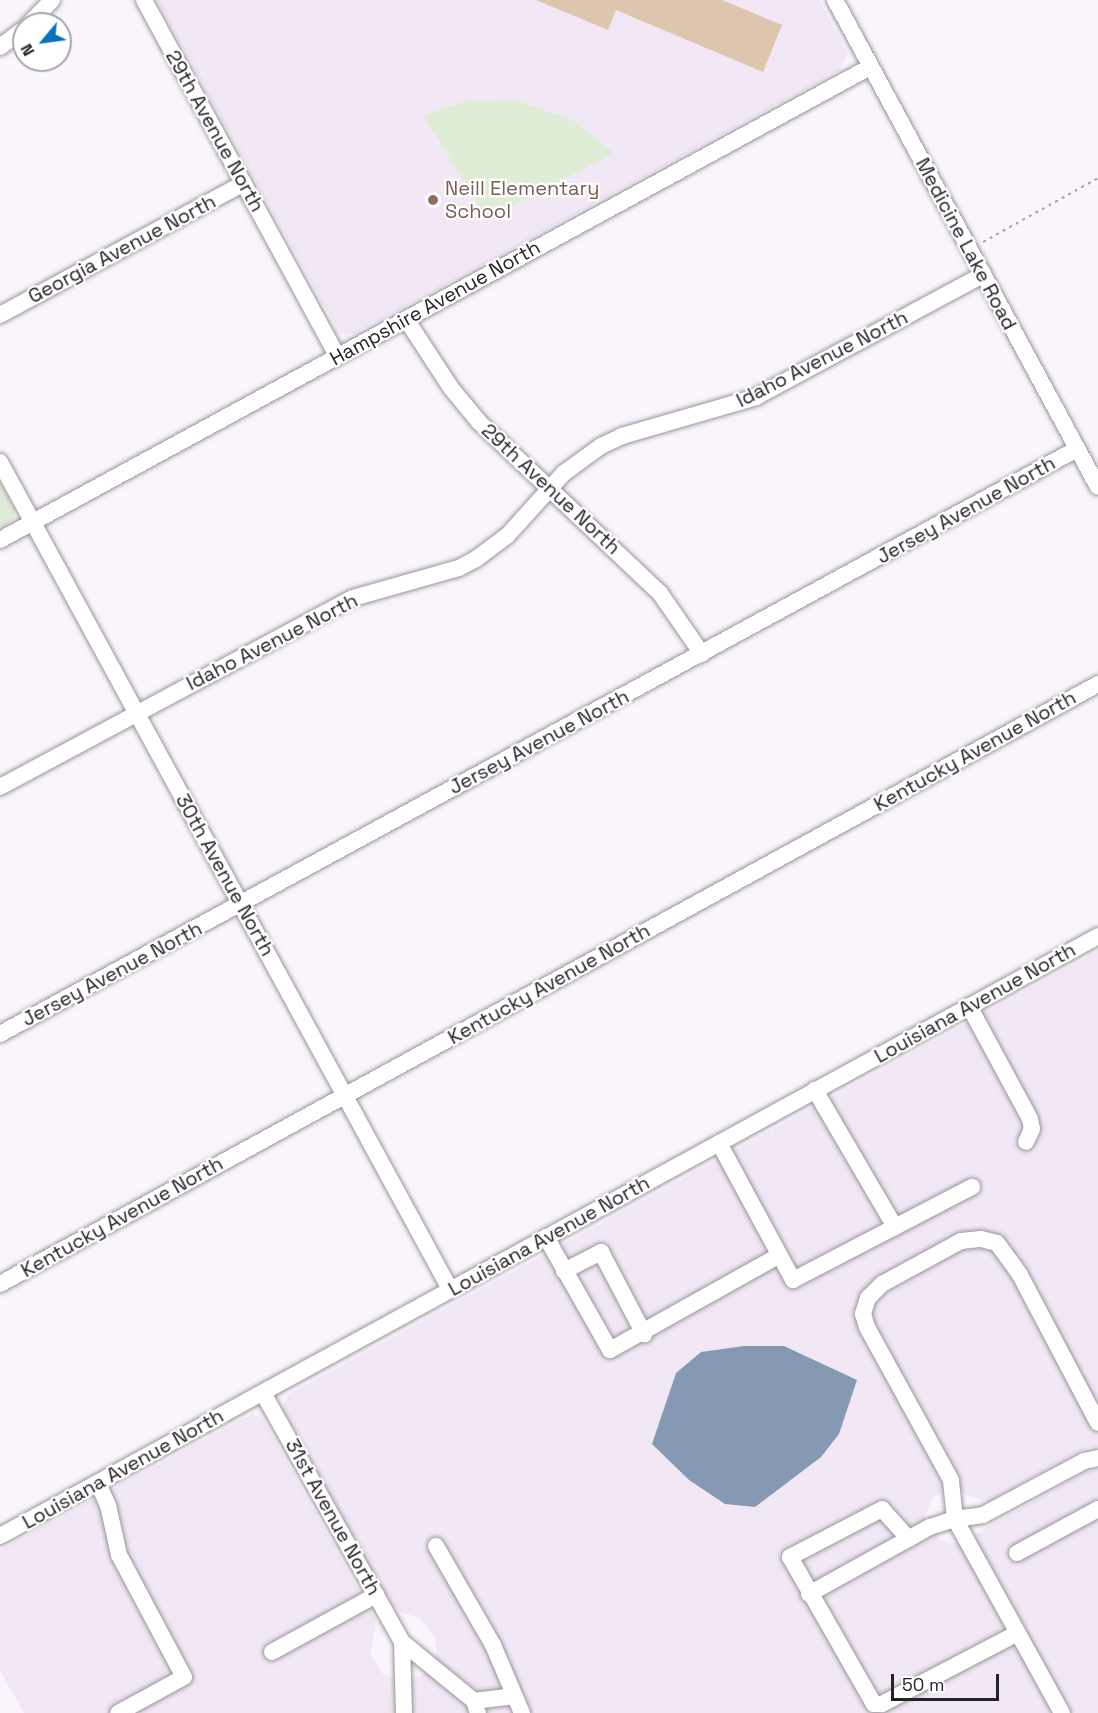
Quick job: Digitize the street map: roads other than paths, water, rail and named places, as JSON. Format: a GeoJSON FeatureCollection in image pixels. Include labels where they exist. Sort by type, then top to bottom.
{"type":"FeatureCollection","features":[{"type":"Feature","properties":{"kind":"street"},"geometry":{"type":"LineString","coordinates":[[40,12],[52,0]]}},
{"type":"Feature","properties":{"kind":"street","name":"29th Avenue North"},"geometry":{"type":"LineString","coordinates":[[144,0],[337,356]]}},
{"type":"Feature","properties":{"kind":"street","name":"Medicine Lake Road"},"geometry":{"type":"LineString","coordinates":[[835,0],[1098,487]]}},
{"type":"Feature","properties":{"kind":"street","name":"Hampshire Avenue North"},"geometry":{"type":"LineString","coordinates":[[0,540],[870,67]]}},
{"type":"Feature","properties":{"kind":"street","name":"Georgia Avenue North"},"geometry":{"type":"LineString","coordinates":[[0,315],[244,183]]}},
{"type":"Feature","properties":{"kind":"street","name":"Idaho Avenue North"},"geometry":{"type":"LineString","coordinates":[[0,788],[353,598],[459,568],[476,559],[507,536],[580,459],[608,442],[756,397],[983,274]]}},
{"type":"Feature","properties":{"kind":"street","name":"29th Avenue North"},"geometry":{"type":"LineString","coordinates":[[406,319],[451,388],[479,422],[549,491],[660,593],[702,654]]}},
{"type":"Feature","properties":{"kind":"street","name":"Jersey Avenue North"},"geometry":{"type":"LineString","coordinates":[[0,1034],[1077,449]]}},
{"type":"Feature","properties":{"kind":"street","name":"30th Avenue North"},"geometry":{"type":"LineString","coordinates":[[0,462],[450,1289]]}},
{"type":"Feature","properties":{"kind":"street","name":"Kentucky Avenue North"},"geometry":{"type":"LineString","coordinates":[[0,1284],[1098,684]]}},
{"type":"Feature","properties":{"kind":"street","name":"Louisiana Avenue North"},"geometry":{"type":"LineString","coordinates":[[0,1536],[1098,936]]}},
{"type":"Feature","properties":{"kind":"street"},"geometry":{"type":"LineString","coordinates":[[969,1006],[1030,1119],[1032,1129],[1026,1142]]}},
{"type":"Feature","properties":{"kind":"street"},"geometry":{"type":"LineString","coordinates":[[815,1090],[895,1227]]}},
{"type":"Feature","properties":{"kind":"street"},"geometry":{"type":"LineString","coordinates":[[719,1143],[793,1280],[972,1187]]}},
{"type":"Feature","properties":{"kind":"street"},"geometry":{"type":"LineString","coordinates":[[546,1238],[607,1348],[644,1334],[778,1256]]}},
{"type":"Feature","properties":{"kind":"street"},"geometry":{"type":"LineString","coordinates":[[1062,1713],[955,1518],[951,1480],[867,1327],[863,1314],[868,1298],[882,1284],[961,1241],[981,1239],[997,1243],[1020,1275],[1098,1423]]}},
{"type":"Feature","properties":{"kind":"street"},"geometry":{"type":"LineString","coordinates":[[564,1271],[601,1252],[644,1334]]}},
{"type":"Feature","properties":{"kind":"street","name":"31st Avenue North"},"geometry":{"type":"LineString","coordinates":[[263,1393],[402,1642]]}},
{"type":"Feature","properties":{"kind":"street"},"geometry":{"type":"LineString","coordinates":[[809,1594],[909,1539],[955,1518],[983,1515],[1084,1461],[1098,1458]]}},
{"type":"Feature","properties":{"kind":"street"},"geometry":{"type":"LineString","coordinates":[[98,1483],[108,1505],[119,1555],[184,1677],[118,1713]]}},
{"type":"Feature","properties":{"kind":"street"},"geometry":{"type":"LineString","coordinates":[[909,1539],[882,1509],[862,1517],[790,1557],[809,1594],[874,1704],[1018,1633]]}},
{"type":"Feature","properties":{"kind":"street"},"geometry":{"type":"LineString","coordinates":[[1017,1553],[1098,1509]]}},
{"type":"Feature","properties":{"kind":"street"},"geometry":{"type":"LineString","coordinates":[[436,1546],[493,1645],[522,1713]]}},
{"type":"Feature","properties":{"kind":"street"},"geometry":{"type":"LineString","coordinates":[[272,1652],[376,1595]]}},
{"type":"Feature","properties":{"kind":"street"},"geometry":{"type":"LineString","coordinates":[[402,1642],[476,1707],[513,1696]]}},
{"type":"Feature","properties":{"kind":"street"},"geometry":{"type":"LineString","coordinates":[[402,1642],[404,1713]]}},
{"type":"Feature","properties":{"kind":"water"},"geometry":{"type":"Polygon","coordinates":[[[744,1346],[784,1346],[857,1380],[839,1434],[821,1457],[755,1507],[725,1504],[689,1480],[652,1444],[676,1373],[701,1352],[744,1346]]]}},
{"type":"Feature","properties":{"kind":"place","name":"Neill Elementary School"},"geometry":{"type":"Point","coordinates":[433,200]}}]}
